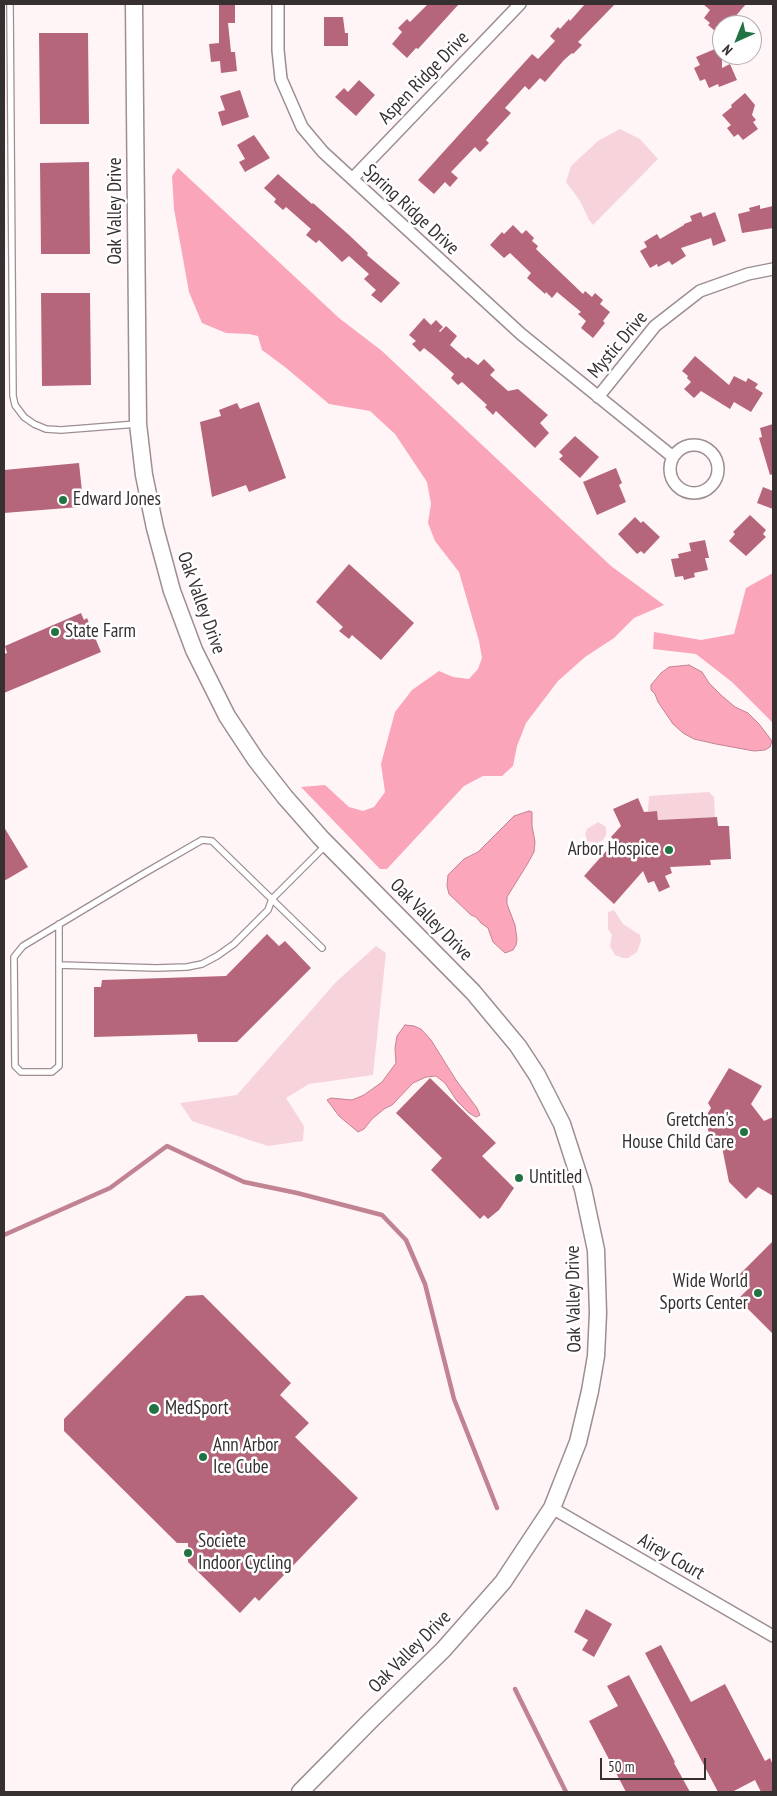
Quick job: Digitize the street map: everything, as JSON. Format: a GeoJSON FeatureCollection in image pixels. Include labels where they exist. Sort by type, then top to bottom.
{"type":"FeatureCollection","features":[{"type":"Feature","properties":{"kind":"street","name":"Oak Valley Drive"},"geometry":{"type":"LineString","coordinates":[[134,4],[138,424],[144,475],[155,528],[172,591],[194,650],[228,716],[256,760],[285,797],[327,844],[473,992],[507,1032],[536,1075],[562,1124],[589,1215],[596,1250],[598,1313],[596,1356],[578,1442],[552,1508],[503,1582],[449,1644],[300,1792]]}},
{"type":"Feature","properties":{"kind":"street","name":"Spring Ridge Drive"},"geometry":{"type":"LineString","coordinates":[[278,4],[278,50],[281,79],[302,128],[323,152],[521,334],[673,457]]}},
{"type":"Feature","properties":{"kind":"street","name":"Aspen Ridge Drive"},"geometry":{"type":"LineString","coordinates":[[352,178],[520,4]]}},
{"type":"Feature","properties":{"kind":"street","name":"Mystic Drive"},"geometry":{"type":"LineString","coordinates":[[598,397],[654,326],[700,291],[748,274],[773,269]]}},
{"type":"Feature","properties":{"kind":"street"},"geometry":{"type":"LineString","coordinates":[[689,446],[702,447],[712,453],[718,463],[718,476],[713,485],[704,492],[692,494],[681,490],[673,482],[670,469],[673,457],[680,450],[689,446]]}},
{"type":"Feature","properties":{"kind":"street","name":"Airey Court"},"geometry":{"type":"LineString","coordinates":[[552,1508],[773,1636]]}},
{"type":"Feature","properties":{"kind":"lane"},"geometry":{"type":"LineString","coordinates":[[10,4],[13,387],[15,405],[34,424],[46,429],[61,430],[138,424]]}},
{"type":"Feature","properties":{"kind":"lane"},"geometry":{"type":"LineString","coordinates":[[59,924],[59,1066],[52,1072],[21,1072],[15,1066],[14,958],[23,946],[59,924],[202,840],[212,841],[322,948]]}},
{"type":"Feature","properties":{"kind":"lane"},"geometry":{"type":"LineString","coordinates":[[58,965],[156,968],[187,967],[202,964],[234,944],[268,910],[272,899],[327,844]]}},
{"type":"Feature","properties":{"kind":"shaded area"},"geometry":{"type":"Polygon","coordinates":[[[620,129],[640,139],[658,159],[593,225],[580,201],[566,182],[571,166],[598,141],[620,129]]]}},
{"type":"Feature","properties":{"kind":"shaded area"},"geometry":{"type":"Polygon","coordinates":[[[178,168],[339,318],[382,351],[611,566],[664,605],[634,618],[614,638],[585,657],[558,681],[526,723],[517,746],[513,766],[502,776],[483,776],[464,786],[387,869],[380,869],[301,787],[325,785],[349,807],[363,811],[374,807],[385,792],[381,764],[395,712],[412,690],[439,671],[453,677],[469,679],[478,669],[482,658],[479,641],[459,572],[435,541],[428,523],[431,504],[427,482],[395,434],[370,411],[329,404],[262,350],[258,336],[226,333],[202,323],[189,292],[174,209],[172,176],[178,168]]]}},
{"type":"Feature","properties":{"kind":"shaded area"},"geometry":{"type":"Polygon","coordinates":[[[773,573],[773,723],[732,682],[696,654],[653,649],[654,632],[701,640],[734,634],[746,588],[773,573]]]}},
{"type":"Feature","properties":{"kind":"shaded area"},"geometry":{"type":"Polygon","coordinates":[[[689,665],[702,672],[709,683],[721,695],[735,707],[748,713],[759,724],[772,741],[770,747],[765,750],[754,751],[694,739],[683,733],[673,724],[651,690],[651,685],[669,667],[689,665]]]}},
{"type":"Feature","properties":{"kind":"shaded area"},"geometry":{"type":"Polygon","coordinates":[[[709,792],[714,797],[715,817],[658,820],[657,811],[648,811],[649,796],[709,792]]]}},
{"type":"Feature","properties":{"kind":"shaded area"},"geometry":{"type":"Polygon","coordinates":[[[529,811],[532,812],[534,852],[507,897],[507,904],[515,925],[517,939],[513,950],[505,953],[493,942],[488,928],[449,894],[447,886],[448,875],[464,859],[478,852],[514,816],[529,811]]]}},
{"type":"Feature","properties":{"kind":"shaded area"},"geometry":{"type":"Polygon","coordinates":[[[598,822],[606,827],[606,835],[603,840],[597,843],[587,841],[585,834],[587,829],[598,822]]]}},
{"type":"Feature","properties":{"kind":"shaded area"},"geometry":{"type":"Polygon","coordinates":[[[614,910],[623,924],[640,935],[641,941],[637,952],[628,958],[615,955],[610,946],[612,935],[608,929],[608,912],[614,910]]]}},
{"type":"Feature","properties":{"kind":"shaded area"},"geometry":{"type":"Polygon","coordinates":[[[376,946],[386,953],[373,1075],[309,1084],[286,1098],[304,1126],[303,1141],[268,1146],[192,1121],[180,1103],[237,1095],[336,982],[376,946]]]}},
{"type":"Feature","properties":{"kind":"shaded area"},"geometry":{"type":"Polygon","coordinates":[[[405,1025],[421,1029],[431,1040],[480,1115],[476,1117],[469,1113],[457,1101],[445,1083],[436,1076],[426,1077],[413,1083],[392,1105],[384,1109],[364,1129],[358,1132],[339,1116],[327,1100],[331,1098],[352,1100],[364,1095],[382,1082],[396,1063],[395,1048],[397,1036],[405,1025]]]}},
{"type":"Feature","properties":{"kind":"building"},"geometry":{"type":"Polygon","coordinates":[[[219,4],[235,4],[235,23],[228,23],[231,52],[235,52],[237,71],[221,73],[220,61],[211,62],[209,44],[219,43],[219,4]]]}},
{"type":"Feature","properties":{"kind":"building"},"geometry":{"type":"Polygon","coordinates":[[[428,4],[459,4],[418,49],[416,48],[407,58],[392,44],[402,32],[398,28],[407,19],[410,22],[428,4]]]}},
{"type":"Feature","properties":{"kind":"building"},"geometry":{"type":"Polygon","coordinates":[[[585,4],[615,4],[578,42],[582,45],[564,60],[545,82],[540,78],[529,90],[525,86],[505,108],[511,113],[486,140],[489,143],[480,152],[475,147],[451,172],[458,178],[450,187],[445,182],[434,194],[418,180],[532,54],[538,59],[555,41],[550,36],[558,27],[560,29],[569,19],[570,21],[585,4]]]}},
{"type":"Feature","properties":{"kind":"building"},"geometry":{"type":"Polygon","coordinates":[[[703,4],[746,4],[737,15],[712,15],[712,28],[708,25],[710,23],[704,18],[710,10],[703,4]]]}},
{"type":"Feature","properties":{"kind":"building"},"geometry":{"type":"Polygon","coordinates":[[[324,17],[343,17],[345,33],[348,33],[348,46],[324,46],[324,17]]]}},
{"type":"Feature","properties":{"kind":"building"},"geometry":{"type":"Polygon","coordinates":[[[39,33],[88,33],[89,124],[40,124],[39,33]]]}},
{"type":"Feature","properties":{"kind":"building"},"geometry":{"type":"Polygon","coordinates":[[[712,50],[712,65],[722,65],[722,68],[730,65],[737,80],[719,87],[718,84],[709,88],[705,79],[700,81],[694,68],[700,65],[696,57],[712,50]]]}},
{"type":"Feature","properties":{"kind":"building"},"geometry":{"type":"Polygon","coordinates":[[[359,80],[375,95],[356,116],[335,97],[344,88],[348,92],[359,80]]]}},
{"type":"Feature","properties":{"kind":"building"},"geometry":{"type":"Polygon","coordinates":[[[240,90],[249,117],[222,126],[218,112],[225,110],[220,96],[240,90]]]}},
{"type":"Feature","properties":{"kind":"building"},"geometry":{"type":"Polygon","coordinates":[[[745,93],[755,105],[752,115],[756,120],[753,122],[758,129],[743,140],[738,134],[734,137],[727,128],[731,125],[722,115],[745,93]]]}},
{"type":"Feature","properties":{"kind":"building"},"geometry":{"type":"Polygon","coordinates":[[[254,135],[270,158],[245,172],[239,162],[245,159],[237,145],[254,135]]]}},
{"type":"Feature","properties":{"kind":"building"},"geometry":{"type":"Polygon","coordinates":[[[89,162],[90,254],[41,254],[40,163],[89,162]]]}},
{"type":"Feature","properties":{"kind":"building"},"geometry":{"type":"Polygon","coordinates":[[[278,174],[349,235],[368,253],[367,255],[400,283],[381,303],[371,295],[376,290],[364,279],[369,274],[349,256],[342,262],[319,240],[316,243],[306,235],[311,229],[286,207],[283,210],[274,202],[276,199],[264,188],[278,174]]]}},
{"type":"Feature","properties":{"kind":"building"},"geometry":{"type":"Polygon","coordinates":[[[760,205],[760,209],[773,206],[773,228],[742,233],[738,214],[750,211],[749,208],[760,205]]]}},
{"type":"Feature","properties":{"kind":"building"},"geometry":{"type":"Polygon","coordinates":[[[701,212],[703,217],[715,212],[726,241],[713,246],[711,238],[681,248],[686,256],[672,265],[669,261],[658,267],[657,264],[650,268],[640,251],[647,247],[644,242],[657,234],[660,239],[692,221],[690,216],[701,212]]]}},
{"type":"Feature","properties":{"kind":"building"},"geometry":{"type":"Polygon","coordinates":[[[513,225],[522,234],[526,230],[534,238],[532,241],[538,246],[536,249],[583,294],[585,291],[592,297],[595,293],[603,300],[600,304],[610,312],[603,321],[605,323],[593,338],[581,328],[586,321],[578,314],[581,312],[557,292],[552,298],[546,292],[545,294],[527,278],[531,273],[510,253],[504,258],[490,245],[502,232],[504,234],[513,225]]]}},
{"type":"Feature","properties":{"kind":"building"},"geometry":{"type":"Polygon","coordinates":[[[41,293],[90,293],[91,385],[42,386],[41,293]]]}},
{"type":"Feature","properties":{"kind":"building"},"geometry":{"type":"Polygon","coordinates":[[[424,318],[431,325],[436,320],[443,327],[440,332],[446,326],[457,336],[450,345],[466,359],[468,357],[478,365],[484,359],[495,370],[490,375],[508,391],[518,389],[548,415],[540,423],[549,433],[535,448],[496,411],[493,415],[485,407],[487,405],[462,382],[458,385],[451,378],[454,374],[434,356],[424,348],[420,352],[412,344],[416,341],[409,335],[424,318]]]}},
{"type":"Feature","properties":{"kind":"building"},"geometry":{"type":"Polygon","coordinates":[[[695,356],[729,385],[734,376],[746,382],[748,378],[758,384],[755,388],[763,393],[751,412],[734,402],[730,409],[701,391],[694,398],[684,389],[691,382],[682,371],[695,356]]]}},
{"type":"Feature","properties":{"kind":"building"},"geometry":{"type":"Polygon","coordinates":[[[259,402],[286,478],[249,492],[246,485],[212,497],[200,422],[221,416],[219,410],[237,403],[240,409],[259,402]]]}},
{"type":"Feature","properties":{"kind":"building"},"geometry":{"type":"Polygon","coordinates":[[[773,424],[773,474],[770,475],[759,438],[762,437],[760,428],[773,424]]]}},
{"type":"Feature","properties":{"kind":"building"},"geometry":{"type":"Polygon","coordinates":[[[575,436],[599,457],[580,478],[559,459],[563,456],[559,452],[575,436]]]}},
{"type":"Feature","properties":{"kind":"building"},"geometry":{"type":"Polygon","coordinates":[[[79,463],[83,501],[79,502],[79,507],[4,513],[4,470],[79,463]]]}},
{"type":"Feature","properties":{"kind":"building"},"geometry":{"type":"Polygon","coordinates":[[[616,468],[622,483],[619,485],[626,502],[597,515],[583,482],[616,468]]]}},
{"type":"Feature","properties":{"kind":"building"},"geometry":{"type":"Polygon","coordinates":[[[763,487],[773,491],[773,509],[757,503],[763,487]]]}},
{"type":"Feature","properties":{"kind":"building"},"geometry":{"type":"Polygon","coordinates":[[[750,515],[766,530],[763,534],[766,537],[746,556],[729,541],[735,534],[733,532],[750,515]]]}},
{"type":"Feature","properties":{"kind":"building"},"geometry":{"type":"Polygon","coordinates":[[[635,517],[641,523],[643,521],[660,537],[644,554],[641,551],[637,554],[618,534],[635,517]]]}},
{"type":"Feature","properties":{"kind":"building"},"geometry":{"type":"Polygon","coordinates":[[[705,540],[709,558],[705,558],[708,570],[694,573],[695,577],[684,580],[683,576],[675,577],[671,559],[679,558],[678,554],[691,551],[689,543],[705,540]]]}},
{"type":"Feature","properties":{"kind":"building"},"geometry":{"type":"Polygon","coordinates":[[[349,564],[414,623],[381,660],[352,635],[349,639],[339,631],[343,627],[316,602],[349,564]]]}},
{"type":"Feature","properties":{"kind":"building"},"geometry":{"type":"Polygon","coordinates":[[[81,613],[84,620],[87,618],[101,652],[4,693],[4,654],[7,653],[5,646],[81,613]]]}},
{"type":"Feature","properties":{"kind":"building","name":"Arbor Hospice"},"geometry":{"type":"Polygon","coordinates":[[[638,798],[644,812],[657,811],[658,820],[717,817],[718,826],[729,826],[731,859],[710,860],[711,865],[670,867],[672,873],[665,876],[670,887],[659,892],[654,881],[648,883],[643,871],[614,904],[584,876],[615,841],[611,837],[621,826],[613,809],[638,798]]]}},
{"type":"Feature","properties":{"kind":"building"},"geometry":{"type":"Polygon","coordinates":[[[4,827],[28,867],[4,881],[4,827]]]}},
{"type":"Feature","properties":{"kind":"building"},"geometry":{"type":"Polygon","coordinates":[[[267,934],[279,946],[285,941],[311,968],[237,1042],[198,1042],[197,1034],[94,1037],[94,987],[101,987],[102,980],[226,976],[267,934]]]}},
{"type":"Feature","properties":{"kind":"building","name":"Gretchen's House Child Care"},"geometry":{"type":"Polygon","coordinates":[[[729,1068],[762,1086],[751,1104],[764,1121],[773,1117],[773,1196],[758,1187],[746,1199],[729,1182],[721,1142],[712,1144],[707,1126],[702,1123],[711,1108],[708,1103],[729,1068]]]}},
{"type":"Feature","properties":{"kind":"building"},"geometry":{"type":"Polygon","coordinates":[[[430,1078],[496,1143],[482,1156],[514,1188],[499,1210],[488,1219],[484,1215],[480,1219],[431,1170],[442,1158],[396,1113],[430,1078]]]}},
{"type":"Feature","properties":{"kind":"building","name":"Wide World Sports Center"},"geometry":{"type":"Polygon","coordinates":[[[773,1241],[773,1334],[738,1299],[750,1287],[738,1276],[773,1241]]]}},
{"type":"Feature","properties":{"kind":"building","name":"Ann Arbor Ice Cube"},"geometry":{"type":"Polygon","coordinates":[[[203,1295],[291,1383],[280,1395],[309,1423],[295,1437],[358,1498],[259,1601],[255,1597],[240,1613],[188,1562],[188,1543],[177,1543],[64,1431],[64,1419],[186,1296],[203,1295]]]}},
{"type":"Feature","properties":{"kind":"building"},"geometry":{"type":"Polygon","coordinates":[[[586,1609],[612,1624],[594,1657],[582,1650],[588,1640],[574,1632],[586,1609]]]}},
{"type":"Feature","properties":{"kind":"building"},"geometry":{"type":"Polygon","coordinates":[[[661,1645],[691,1702],[725,1684],[765,1761],[770,1758],[773,1765],[773,1792],[761,1792],[755,1780],[732,1792],[718,1792],[645,1653],[661,1645]]]}},
{"type":"Feature","properties":{"kind":"building"},"geometry":{"type":"Polygon","coordinates":[[[629,1675],[690,1792],[626,1792],[589,1721],[618,1706],[607,1686],[629,1675]]]}},
{"type":"Feature","properties":{"kind":"waterway"},"geometry":{"type":"LineString","coordinates":[[4,1235],[110,1188],[167,1146],[244,1182],[297,1193],[382,1215],[406,1240],[425,1284],[454,1399],[497,1508]]}},
{"type":"Feature","properties":{"kind":"waterway"},"geometry":{"type":"LineString","coordinates":[[515,1689],[566,1792]]}},
{"type":"Feature","properties":{"kind":"place","name":"Edward Jones"},"geometry":{"type":"Point","coordinates":[63,500]}},
{"type":"Feature","properties":{"kind":"place","name":"State Farm"},"geometry":{"type":"Point","coordinates":[55,632]}},
{"type":"Feature","properties":{"kind":"place","name":"Arbor Hospice"},"geometry":{"type":"Point","coordinates":[669,850]}},
{"type":"Feature","properties":{"kind":"place","name":"Gretchen's House Child Care"},"geometry":{"type":"Point","coordinates":[744,1132]}},
{"type":"Feature","properties":{"kind":"place","name":"Untitled"},"geometry":{"type":"Point","coordinates":[519,1178]}},
{"type":"Feature","properties":{"kind":"place","name":"Wide World Sports Center"},"geometry":{"type":"Point","coordinates":[758,1293]}},
{"type":"Feature","properties":{"kind":"place","name":"MedSport"},"geometry":{"type":"Point","coordinates":[154,1409]}},
{"type":"Feature","properties":{"kind":"place","name":"Ann Arbor Ice Cube"},"geometry":{"type":"Point","coordinates":[203,1457]}},
{"type":"Feature","properties":{"kind":"place","name":"Societe Indoor Cycling"},"geometry":{"type":"Point","coordinates":[188,1553]}}]}
